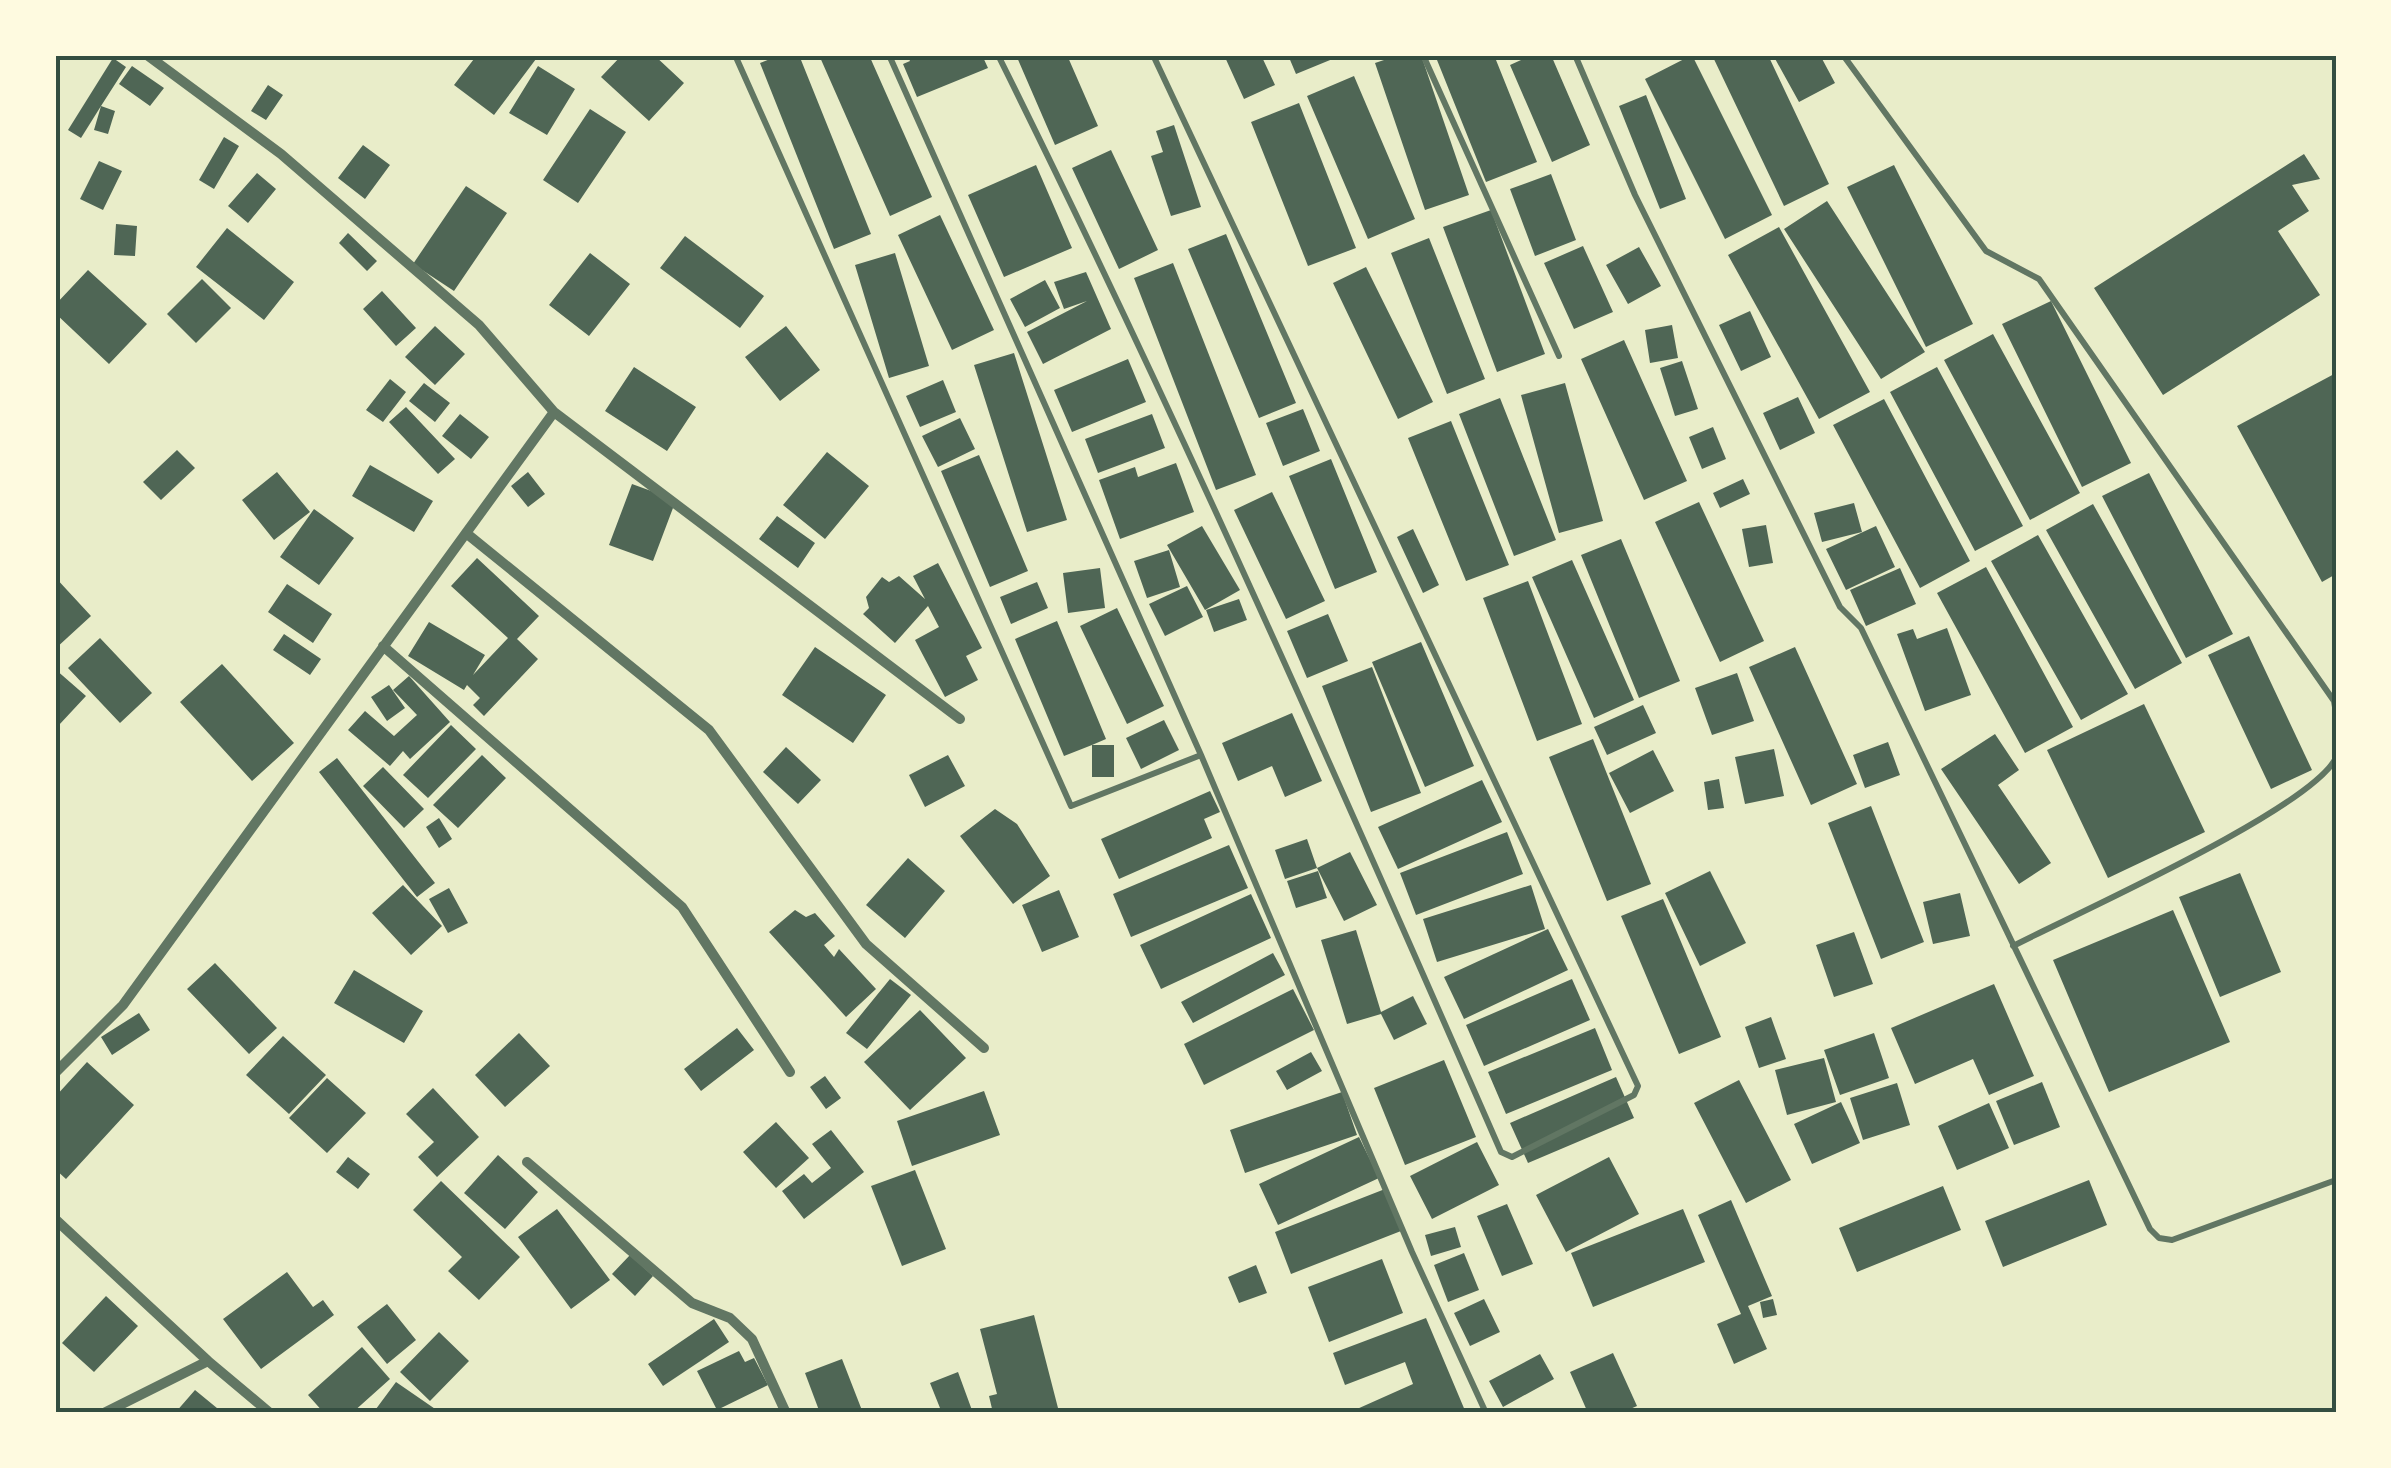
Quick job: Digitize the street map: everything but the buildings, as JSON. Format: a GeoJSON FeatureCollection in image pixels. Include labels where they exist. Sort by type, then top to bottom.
{"type":"FeatureCollection","features":[{"type":"Feature","properties":{"kind":"street"},"geometry":{"type":"LineString","coordinates":[[148,55],[281,154],[479,325],[554,412],[960,719]]}},
{"type":"Feature","properties":{"kind":"street"},"geometry":{"type":"LineString","coordinates":[[55,1073],[123,1005],[554,412]]}},
{"type":"Feature","properties":{"kind":"street"},"geometry":{"type":"LineString","coordinates":[[466,533],[709,730],[866,944],[984,1048]]}},
{"type":"Feature","properties":{"kind":"street"},"geometry":{"type":"LineString","coordinates":[[384,646],[682,907],[790,1072]]}},
{"type":"Feature","properties":{"kind":"street"},"geometry":{"type":"LineString","coordinates":[[527,1162],[692,1302],[730,1318],[752,1338],[786,1413]]}},
{"type":"Feature","properties":{"kind":"street"},"geometry":{"type":"LineString","coordinates":[[55,1219],[270,1413]]}},
{"type":"Feature","properties":{"kind":"street"},"geometry":{"type":"LineString","coordinates":[[104,1413],[208,1361]]}},
{"type":"Feature","properties":{"kind":"lane"},"geometry":{"type":"LineString","coordinates":[[735,55],[1070,806],[1201,755]]}},
{"type":"Feature","properties":{"kind":"lane"},"geometry":{"type":"LineString","coordinates":[[889,55],[1201,755],[1412,1252],[1486,1413]]}},
{"type":"Feature","properties":{"kind":"lane"},"geometry":{"type":"LineString","coordinates":[[998,55],[1070,199],[1340,785],[1501,1152],[1512,1158],[1634,1096],[1638,1086],[1154,55]]}},
{"type":"Feature","properties":{"kind":"lane"},"geometry":{"type":"LineString","coordinates":[[1424,55],[1559,356]]}},
{"type":"Feature","properties":{"kind":"lane"},"geometry":{"type":"LineString","coordinates":[[1575,55],[1606,134],[1768,466],[1840,608],[1861,628],[2150,1229],[2159,1238],[2172,1240],[2336,1180]]}},
{"type":"Feature","properties":{"kind":"lane"},"geometry":{"type":"LineString","coordinates":[[1843,55],[1986,251],[2039,279],[2335,702],[2336,713]]}},
{"type":"Feature","properties":{"kind":"lane"},"geometry":{"type":"LineString","coordinates":[[2013,946],[2283,808],[2327,775],[2336,758]]}}]}
